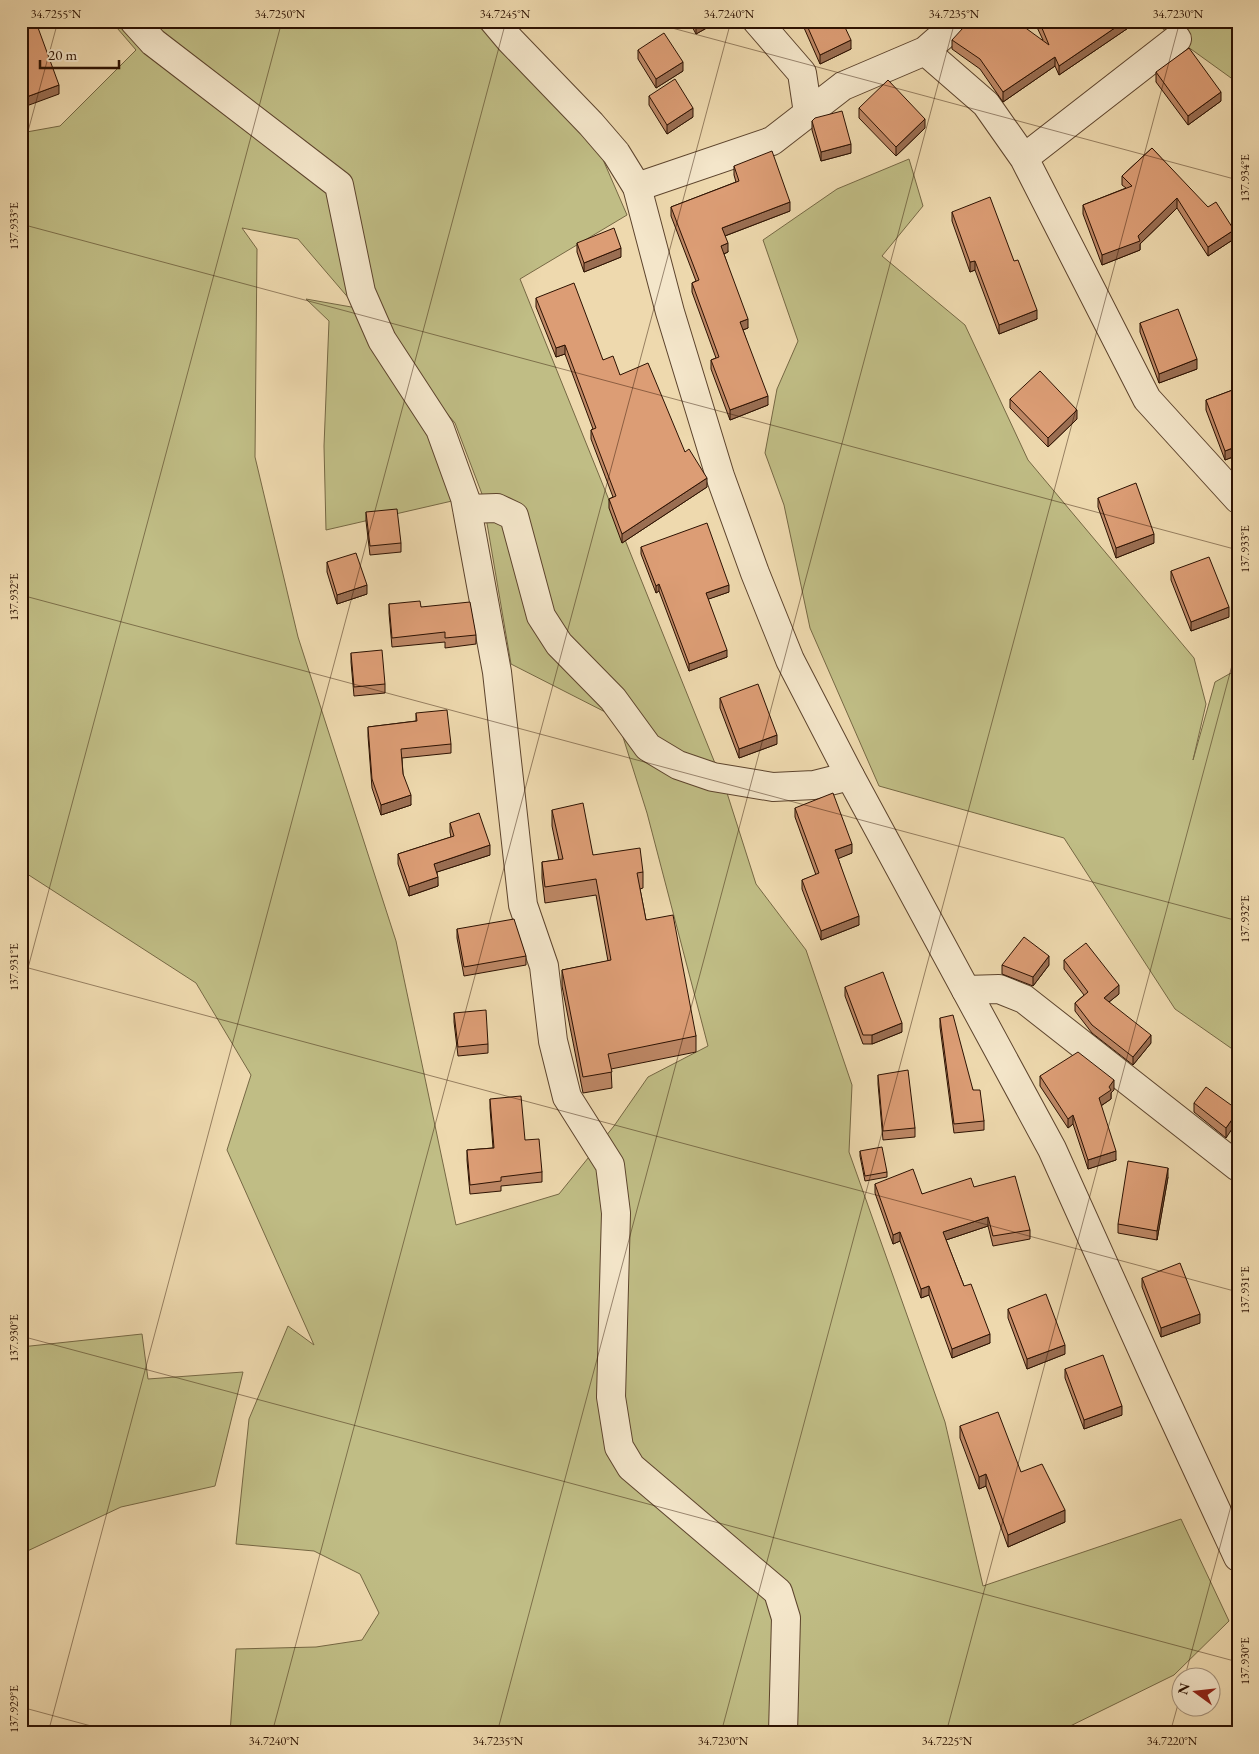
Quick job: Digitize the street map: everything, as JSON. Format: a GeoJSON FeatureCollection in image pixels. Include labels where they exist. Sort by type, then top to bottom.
{"type":"FeatureCollection","features":[{"type":"Feature","properties":{"kind":"street"},"geometry":{"type":"LineString","coordinates":[[134,21],[153,42],[340,185],[361,292],[382,340],[440,429],[465,498],[497,672],[523,905],[544,966],[553,1041],[567,1098],[610,1165],[616,1213],[611,1397],[619,1447],[631,1467],[778,1592],[786,1618],[783,1733]]}},
{"type":"Feature","properties":{"kind":"street"},"geometry":{"type":"LineString","coordinates":[[494,21],[616,153],[636,187],[670,312],[727,494],[790,660],[850,776],[1052,1149],[1238,1557]]}},
{"type":"Feature","properties":{"kind":"street"},"geometry":{"type":"LineString","coordinates":[[757,21],[802,73],[808,114]]}},
{"type":"Feature","properties":{"kind":"street"},"geometry":{"type":"LineString","coordinates":[[636,187],[772,141],[843,86],[925,51],[949,30],[953,21]]}},
{"type":"Feature","properties":{"kind":"street"},"geometry":{"type":"LineString","coordinates":[[1024,158],[1177,39]]}},
{"type":"Feature","properties":{"kind":"street"},"geometry":{"type":"LineString","coordinates":[[925,51],[986,104],[1024,158],[1147,399],[1238,498]]}},
{"type":"Feature","properties":{"kind":"street"},"geometry":{"type":"LineString","coordinates":[[467,509],[497,508],[514,516],[541,616],[559,644],[613,699],[648,747],[678,765],[713,777],[773,787],[814,785],[850,776]]}},
{"type":"Feature","properties":{"kind":"street"},"geometry":{"type":"LineString","coordinates":[[966,990],[999,989],[1024,999],[1238,1167]]}},
{"type":"Feature","properties":{"kind":"shaded area"},"geometry":{"type":"Polygon","coordinates":[[[111,21],[459,21],[491,32],[598,148],[627,215],[520,279],[727,793],[756,884],[806,950],[852,1085],[849,1152],[945,1422],[983,1586],[1181,1519],[1229,1621],[1183,1666],[1172,1666],[1172,1676],[1056,1733],[230,1733],[236,1649],[316,1647],[362,1640],[379,1613],[360,1574],[314,1551],[236,1544],[249,1419],[288,1326],[314,1345],[227,1150],[251,1075],[196,983],[21,870],[21,133],[60,126],[136,50],[111,21]],[[242,228],[257,249],[255,457],[298,637],[396,941],[456,1225],[559,1194],[614,1126],[648,1077],[708,1046],[647,813],[617,718],[511,664],[482,494],[455,423],[396,354],[465,498],[326,530],[324,446],[329,321],[306,299],[357,308],[298,239],[242,228]]]}},
{"type":"Feature","properties":{"kind":"shaded area"},"geometry":{"type":"Polygon","coordinates":[[[1152,21],[1238,21],[1238,83],[1152,21]]]}},
{"type":"Feature","properties":{"kind":"shaded area"},"geometry":{"type":"Polygon","coordinates":[[[909,159],[923,206],[882,256],[965,325],[1028,460],[1194,658],[1206,704],[1193,760],[1215,682],[1238,669],[1238,1053],[1175,1009],[1064,838],[879,786],[810,628],[784,505],[765,453],[777,389],[798,341],[763,240],[837,189],[909,159]]]}},
{"type":"Feature","properties":{"kind":"shaded area"},"geometry":{"type":"Polygon","coordinates":[[[142,1334],[148,1379],[243,1372],[215,1486],[121,1507],[21,1554],[21,1347],[142,1334]]]}},
{"type":"Feature","properties":{"kind":"building"},"geometry":{"type":"Polygon","coordinates":[[[694,21],[702,21],[696,25],[694,21]]]}},
{"type":"Feature","properties":{"kind":"building"},"geometry":{"type":"Polygon","coordinates":[[[805,21],[842,21],[851,40],[820,55],[805,21]]]}},
{"type":"Feature","properties":{"kind":"building"},"geometry":{"type":"Polygon","coordinates":[[[966,21],[1016,21],[1049,45],[1039,21],[1125,21],[1059,66],[1055,57],[1003,92],[980,59],[952,40],[963,28],[966,21]]]}},
{"type":"Feature","properties":{"kind":"building"},"geometry":{"type":"Polygon","coordinates":[[[37,25],[59,85],[21,99],[21,31],[37,25]]]}},
{"type":"Feature","properties":{"kind":"building"},"geometry":{"type":"Polygon","coordinates":[[[664,33],[683,62],[656,79],[638,50],[664,33]]]}},
{"type":"Feature","properties":{"kind":"building"},"geometry":{"type":"Polygon","coordinates":[[[1189,48],[1221,92],[1188,116],[1156,72],[1189,48]]]}},
{"type":"Feature","properties":{"kind":"building"},"geometry":{"type":"Polygon","coordinates":[[[675,79],[693,108],[667,125],[649,96],[675,79]]]}},
{"type":"Feature","properties":{"kind":"building"},"geometry":{"type":"Polygon","coordinates":[[[888,80],[925,119],[896,147],[859,108],[888,80]]]}},
{"type":"Feature","properties":{"kind":"building"},"geometry":{"type":"Polygon","coordinates":[[[842,111],[851,144],[821,152],[812,121],[815,118],[842,111]]]}},
{"type":"Feature","properties":{"kind":"building"},"geometry":{"type":"Polygon","coordinates":[[[1152,148],[1208,207],[1216,202],[1234,230],[1208,247],[1177,198],[1138,236],[1140,241],[1102,255],[1083,205],[1132,186],[1122,176],[1152,148]]]}},
{"type":"Feature","properties":{"kind":"building"},"geometry":{"type":"Polygon","coordinates":[[[772,151],[790,202],[722,228],[728,243],[721,246],[748,319],[740,322],[768,396],[730,410],[711,360],[719,357],[692,283],[699,280],[671,207],[739,181],[734,166],[772,151]]]}},
{"type":"Feature","properties":{"kind":"building"},"geometry":{"type":"Polygon","coordinates":[[[990,197],[1014,261],[1018,260],[1037,310],[999,325],[975,261],[970,262],[952,212],[990,197]]]}},
{"type":"Feature","properties":{"kind":"building"},"geometry":{"type":"Polygon","coordinates":[[[614,228],[621,248],[584,263],[577,243],[614,228]]]}},
{"type":"Feature","properties":{"kind":"building"},"geometry":{"type":"Polygon","coordinates":[[[574,283],[603,360],[613,356],[620,375],[648,363],[685,452],[689,449],[707,478],[622,534],[609,499],[616,496],[591,430],[596,428],[565,345],[556,348],[536,298],[574,283]]]}},
{"type":"Feature","properties":{"kind":"building"},"geometry":{"type":"Polygon","coordinates":[[[1178,309],[1197,359],[1159,374],[1140,323],[1178,309]]]}},
{"type":"Feature","properties":{"kind":"building"},"geometry":{"type":"Polygon","coordinates":[[[1040,371],[1077,410],[1048,438],[1010,399],[1040,371]]]}},
{"type":"Feature","properties":{"kind":"building"},"geometry":{"type":"Polygon","coordinates":[[[1238,388],[1238,446],[1225,451],[1206,400],[1238,388]]]}},
{"type":"Feature","properties":{"kind":"building"},"geometry":{"type":"Polygon","coordinates":[[[1136,483],[1154,534],[1116,548],[1098,498],[1136,483]]]}},
{"type":"Feature","properties":{"kind":"building"},"geometry":{"type":"Polygon","coordinates":[[[397,509],[401,543],[370,546],[366,512],[397,509]]]}},
{"type":"Feature","properties":{"kind":"building"},"geometry":{"type":"Polygon","coordinates":[[[707,523],[729,585],[706,593],[727,650],[689,664],[659,584],[656,586],[641,547],[707,523]]]}},
{"type":"Feature","properties":{"kind":"building"},"geometry":{"type":"Polygon","coordinates":[[[356,553],[367,585],[337,595],[327,562],[356,553]]]}},
{"type":"Feature","properties":{"kind":"building"},"geometry":{"type":"Polygon","coordinates":[[[1209,557],[1229,607],[1191,622],[1171,571],[1209,557]]]}},
{"type":"Feature","properties":{"kind":"building"},"geometry":{"type":"Polygon","coordinates":[[[420,601],[421,607],[470,602],[476,635],[445,638],[445,632],[392,638],[389,604],[420,601]]]}},
{"type":"Feature","properties":{"kind":"building"},"geometry":{"type":"Polygon","coordinates":[[[382,650],[385,684],[354,687],[351,653],[382,650]]]}},
{"type":"Feature","properties":{"kind":"building"},"geometry":{"type":"Polygon","coordinates":[[[758,684],[777,735],[739,749],[720,698],[758,684]]]}},
{"type":"Feature","properties":{"kind":"building"},"geometry":{"type":"Polygon","coordinates":[[[447,710],[451,744],[401,749],[403,774],[411,795],[381,805],[372,779],[368,727],[417,721],[416,713],[447,710]]]}},
{"type":"Feature","properties":{"kind":"building"},"geometry":{"type":"Polygon","coordinates":[[[833,793],[852,844],[835,850],[859,916],[821,931],[802,880],[819,873],[795,808],[833,793]]]}},
{"type":"Feature","properties":{"kind":"building"},"geometry":{"type":"Polygon","coordinates":[[[583,803],[593,855],[640,848],[643,872],[637,873],[646,920],[673,915],[696,1036],[608,1054],[612,1072],[583,1077],[562,970],[611,960],[596,879],[545,887],[542,862],[563,859],[552,810],[583,803]]]}},
{"type":"Feature","properties":{"kind":"building"},"geometry":{"type":"Polygon","coordinates":[[[479,813],[490,845],[434,864],[438,877],[409,887],[398,854],[454,836],[450,823],[479,813]]]}},
{"type":"Feature","properties":{"kind":"building"},"geometry":{"type":"Polygon","coordinates":[[[514,919],[526,956],[464,967],[457,929],[514,919]]]}},
{"type":"Feature","properties":{"kind":"building"},"geometry":{"type":"Polygon","coordinates":[[[1024,937],[1049,956],[1033,977],[1002,965],[1024,937]]]}},
{"type":"Feature","properties":{"kind":"building"},"geometry":{"type":"Polygon","coordinates":[[[1086,943],[1119,985],[1104,998],[1151,1035],[1133,1057],[1092,1025],[1075,1003],[1088,992],[1064,960],[1086,943]]]}},
{"type":"Feature","properties":{"kind":"building"},"geometry":{"type":"Polygon","coordinates":[[[883,972],[902,1023],[872,1035],[863,1035],[845,987],[883,972]]]}},
{"type":"Feature","properties":{"kind":"building"},"geometry":{"type":"Polygon","coordinates":[[[486,1010],[488,1044],[458,1047],[454,1013],[486,1010]]]}},
{"type":"Feature","properties":{"kind":"building"},"geometry":{"type":"Polygon","coordinates":[[[953,1015],[973,1090],[980,1090],[984,1121],[954,1124],[940,1018],[953,1015]]]}},
{"type":"Feature","properties":{"kind":"building"},"geometry":{"type":"Polygon","coordinates":[[[1078,1052],[1114,1080],[1109,1087],[1111,1090],[1099,1098],[1116,1151],[1088,1160],[1073,1115],[1068,1119],[1040,1076],[1078,1052]]]}},
{"type":"Feature","properties":{"kind":"building"},"geometry":{"type":"Polygon","coordinates":[[[908,1070],[915,1128],[883,1131],[878,1075],[908,1070]]]}},
{"type":"Feature","properties":{"kind":"building"},"geometry":{"type":"Polygon","coordinates":[[[1206,1087],[1238,1110],[1226,1128],[1194,1103],[1206,1087]]]}},
{"type":"Feature","properties":{"kind":"building"},"geometry":{"type":"Polygon","coordinates":[[[521,1096],[525,1140],[539,1139],[542,1172],[501,1177],[501,1181],[470,1185],[467,1150],[494,1148],[490,1099],[521,1096]]]}},
{"type":"Feature","properties":{"kind":"building"},"geometry":{"type":"Polygon","coordinates":[[[882,1147],[887,1172],[865,1176],[860,1151],[882,1147]]]}},
{"type":"Feature","properties":{"kind":"building"},"geometry":{"type":"Polygon","coordinates":[[[1128,1161],[1168,1168],[1157,1231],[1118,1224],[1128,1161]]]}},
{"type":"Feature","properties":{"kind":"building"},"geometry":{"type":"Polygon","coordinates":[[[913,1169],[922,1194],[971,1178],[974,1187],[1015,1176],[1030,1230],[993,1236],[988,1217],[943,1232],[964,1286],[971,1284],[990,1334],[952,1349],[929,1286],[921,1289],[900,1232],[893,1235],[875,1184],[913,1169]]]}},
{"type":"Feature","properties":{"kind":"building"},"geometry":{"type":"Polygon","coordinates":[[[1180,1263],[1200,1314],[1161,1328],[1142,1278],[1180,1263]]]}},
{"type":"Feature","properties":{"kind":"building"},"geometry":{"type":"Polygon","coordinates":[[[1046,1294],[1065,1345],[1027,1359],[1008,1309],[1046,1294]]]}},
{"type":"Feature","properties":{"kind":"building"},"geometry":{"type":"Polygon","coordinates":[[[1103,1355],[1122,1406],[1084,1420],[1065,1369],[1103,1355]]]}},
{"type":"Feature","properties":{"kind":"building"},"geometry":{"type":"Polygon","coordinates":[[[998,1412],[1021,1472],[1042,1464],[1065,1510],[1008,1535],[986,1474],[979,1477],[960,1426],[998,1412]]]}}]}
